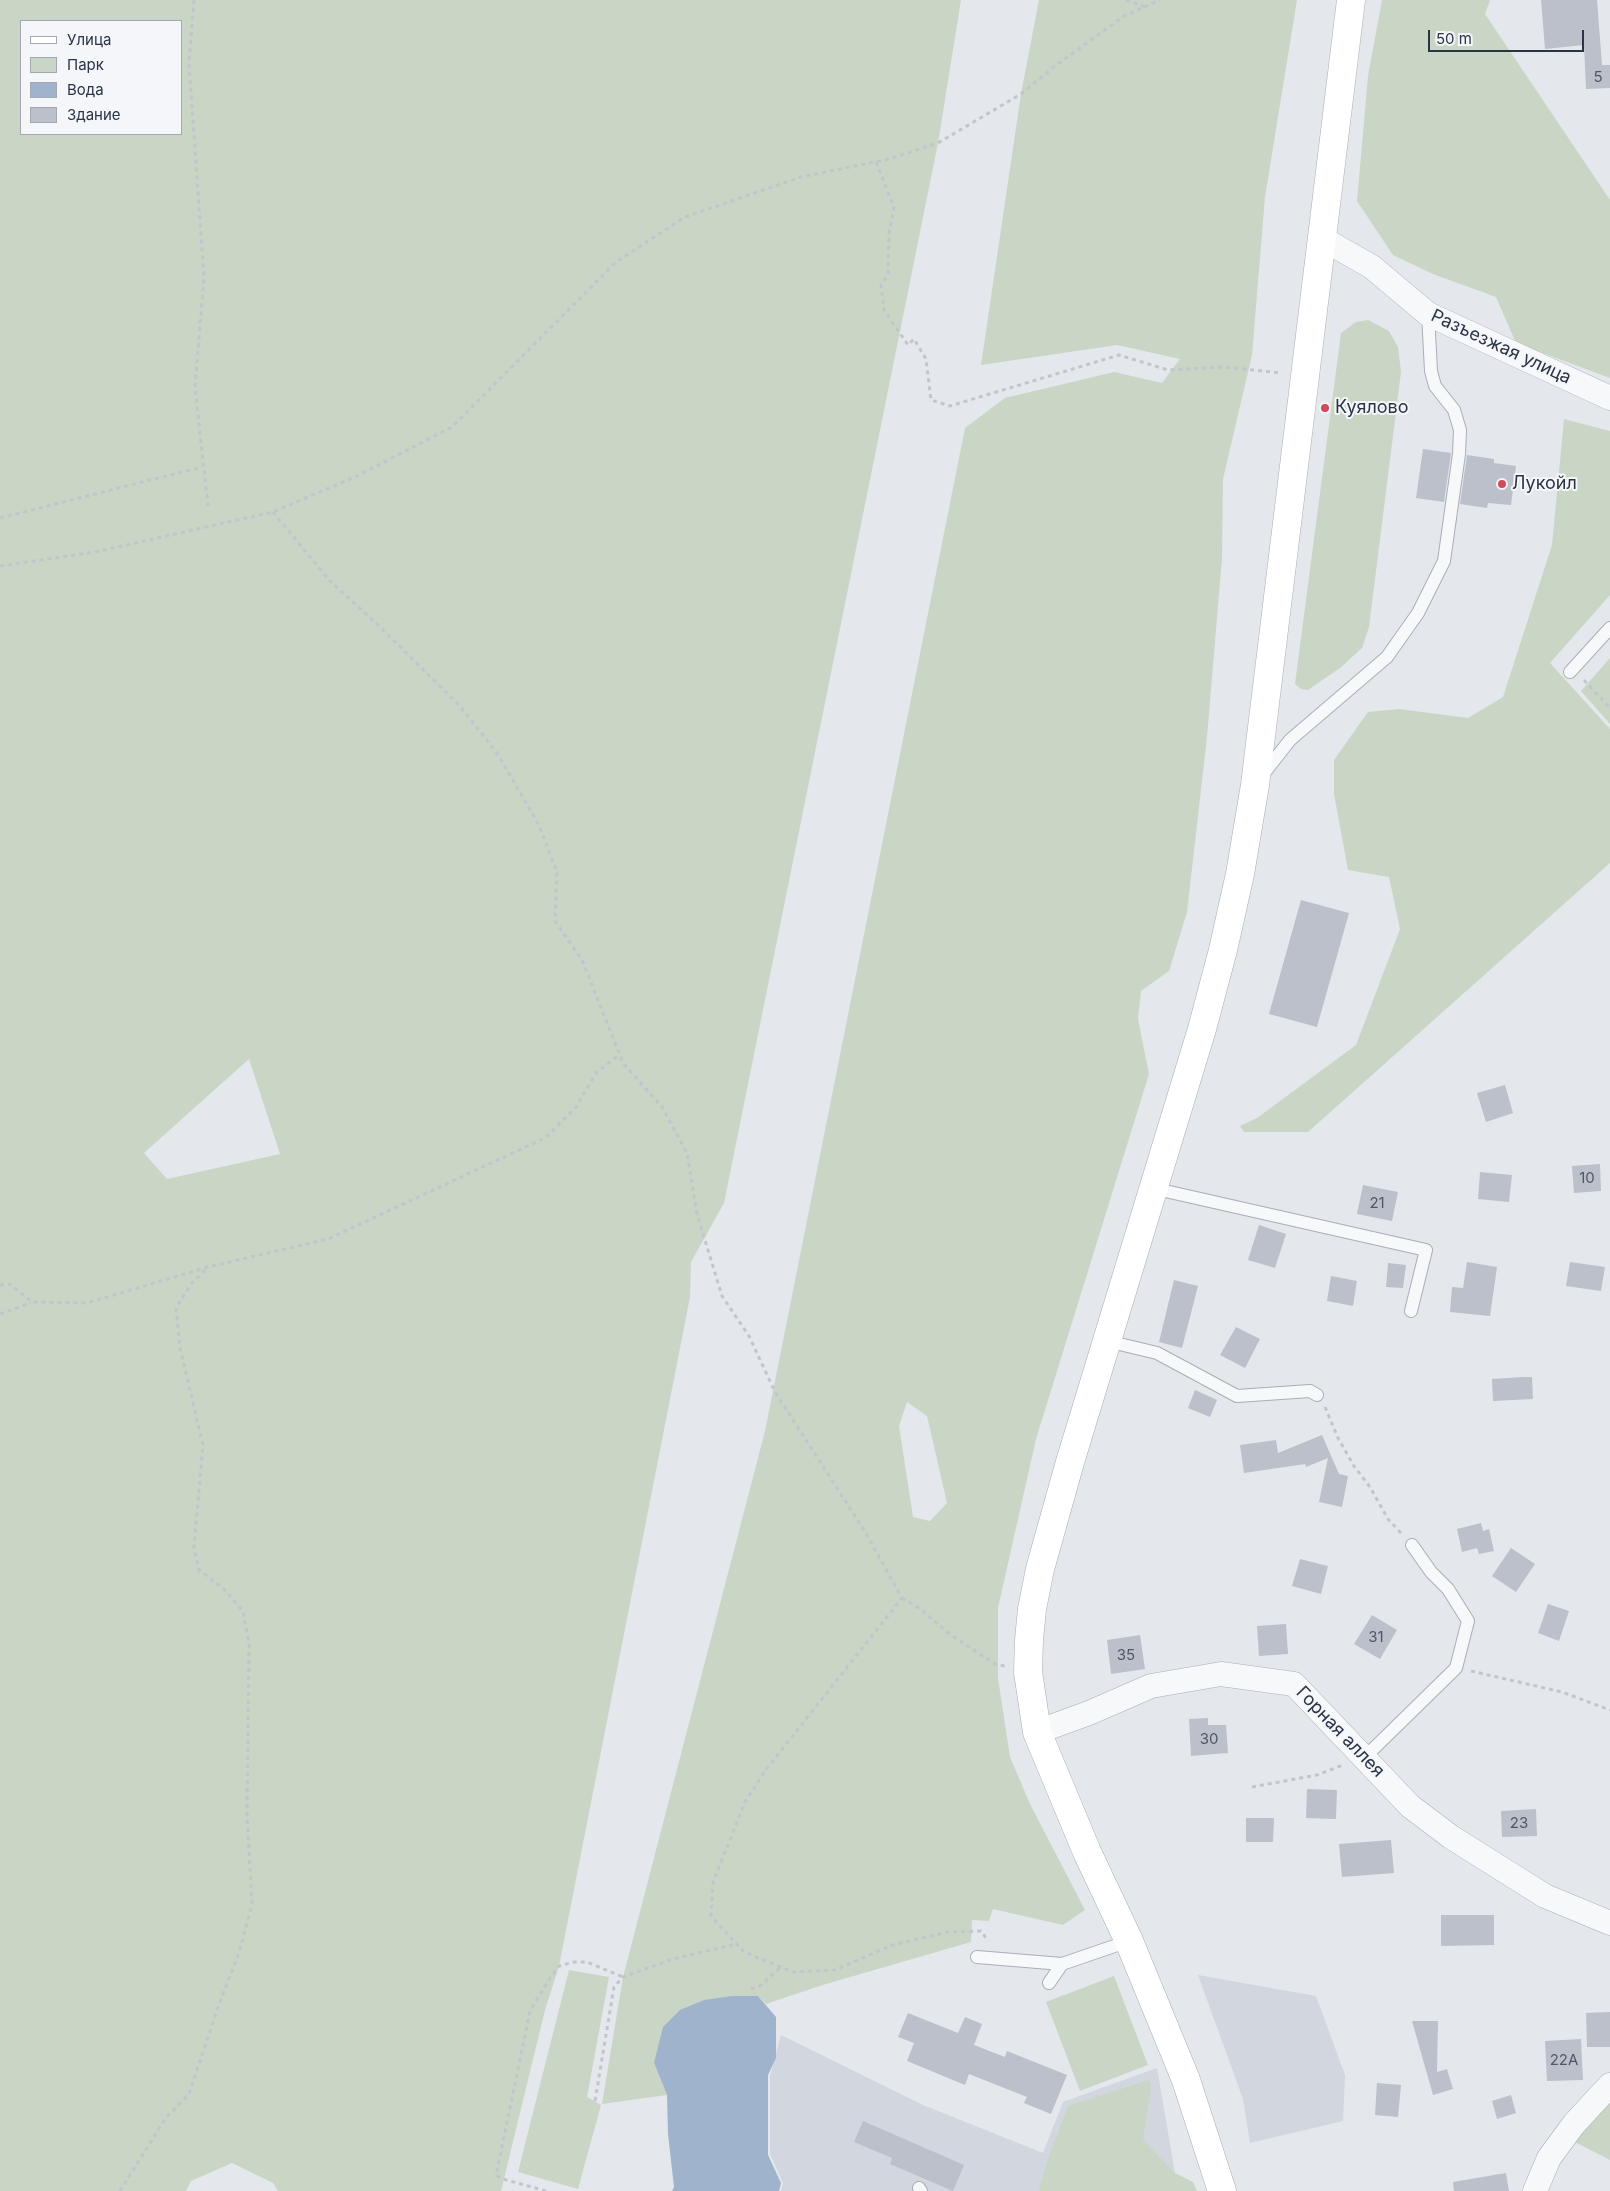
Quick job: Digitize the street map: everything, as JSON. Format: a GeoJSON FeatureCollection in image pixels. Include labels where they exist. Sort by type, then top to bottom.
{"type":"FeatureCollection","features":[{"type":"Feature","properties":{"kind":"main road"},"geometry":{"type":"LineString","coordinates":[[1222,2191],[1186,2080],[1129,1941],[1087,1852],[1037,1732],[1028,1672],[1032,1608],[1040,1569],[1152,1188],[1202,1029],[1223,950],[1240,874],[1255,785],[1351,0]]}},
{"type":"Feature","properties":{"kind":"street","name":"Разъезжая улица"},"geometry":{"type":"LineString","coordinates":[[1323,239],[1372,267],[1428,314],[1610,398]]}},
{"type":"Feature","properties":{"kind":"street","name":"Горная аллея"},"geometry":{"type":"LineString","coordinates":[[1037,1732],[1089,1713],[1151,1686],[1221,1674],[1294,1684],[1410,1806],[1451,1838],[1545,1896],[1610,1923]]}},
{"type":"Feature","properties":{"kind":"street"},"geometry":{"type":"LineString","coordinates":[[1535,2191],[1549,2158],[1574,2124],[1610,2085]]}},
{"type":"Feature","properties":{"kind":"lane"},"geometry":{"type":"LineString","coordinates":[[1255,785],[1290,740],[1387,657],[1418,612],[1444,561],[1459,454],[1460,430],[1454,410],[1435,386],[1431,371],[1428,314]]}},
{"type":"Feature","properties":{"kind":"lane"},"geometry":{"type":"LineString","coordinates":[[1572,671],[1610,628]]}},
{"type":"Feature","properties":{"kind":"lane"},"geometry":{"type":"LineString","coordinates":[[1152,1188],[1426,1250],[1411,1311]]}},
{"type":"Feature","properties":{"kind":"lane"},"geometry":{"type":"LineString","coordinates":[[1107,1341],[1157,1353],[1237,1396],[1310,1391],[1317,1395]]}},
{"type":"Feature","properties":{"kind":"lane"},"geometry":{"type":"LineString","coordinates":[[1365,1757],[1456,1668],[1468,1621],[1448,1589],[1431,1572],[1412,1545]]}},
{"type":"Feature","properties":{"kind":"lane"},"geometry":{"type":"LineString","coordinates":[[977,1957],[1062,1964],[1129,1941]]}},
{"type":"Feature","properties":{"kind":"lane"},"geometry":{"type":"LineString","coordinates":[[1049,1983],[1062,1964]]}},
{"type":"Feature","properties":{"kind":"path"},"geometry":{"type":"LineString","coordinates":[[194,0],[189,63],[204,278],[195,386],[202,467],[208,506]]}},
{"type":"Feature","properties":{"kind":"path"},"geometry":{"type":"LineString","coordinates":[[1126,0],[1146,8]]}},
{"type":"Feature","properties":{"kind":"path"},"geometry":{"type":"LineString","coordinates":[[0,566],[95,552],[273,512],[356,476],[452,427],[616,262],[685,217],[801,177],[876,162],[938,143],[1021,94],[1055,66],[1124,16],[1146,8],[1160,0]]}},
{"type":"Feature","properties":{"kind":"path"},"geometry":{"type":"LineString","coordinates":[[876,162],[894,207],[889,234],[888,275],[881,285],[884,310],[908,345],[914,339],[926,358],[931,400],[950,406],[1119,355],[1168,370],[1226,367],[1304,376]]}},
{"type":"Feature","properties":{"kind":"path"},"geometry":{"type":"LineString","coordinates":[[0,518],[202,467]]}},
{"type":"Feature","properties":{"kind":"path"},"geometry":{"type":"LineString","coordinates":[[273,512],[330,581],[378,625],[459,705],[497,753],[538,825],[557,872],[555,921],[582,960],[623,1063],[662,1107],[687,1153],[697,1214],[722,1296],[749,1336],[774,1392],[864,1530],[902,1598],[918,1608],[951,1635],[995,1664],[1028,1672]]}},
{"type":"Feature","properties":{"kind":"path"},"geometry":{"type":"LineString","coordinates":[[1572,671],[1610,708]]}},
{"type":"Feature","properties":{"kind":"path"},"geometry":{"type":"LineString","coordinates":[[0,1314],[32,1302],[86,1303],[208,1267],[328,1239],[519,1152],[545,1138],[576,1106],[596,1073],[620,1054]]}},
{"type":"Feature","properties":{"kind":"path"},"geometry":{"type":"LineString","coordinates":[[120,2191],[165,2119],[189,2094],[219,2004],[239,1953],[252,1904],[247,1815],[250,1644],[243,1612],[224,1589],[199,1570],[194,1547],[203,1445],[180,1348],[176,1308],[191,1284],[208,1267]]}},
{"type":"Feature","properties":{"kind":"path"},"geometry":{"type":"LineString","coordinates":[[0,1285],[10,1284],[32,1302]]}},
{"type":"Feature","properties":{"kind":"path"},"geometry":{"type":"LineString","coordinates":[[1317,1395],[1328,1412],[1338,1438],[1354,1466],[1370,1487],[1388,1519],[1412,1545]]}},
{"type":"Feature","properties":{"kind":"path"},"geometry":{"type":"LineString","coordinates":[[902,1598],[768,1767],[746,1800],[713,1882],[711,1916],[744,1952],[793,1972],[835,1970],[892,1945],[948,1932],[982,1931],[1003,1959]]}},
{"type":"Feature","properties":{"kind":"path"},"geometry":{"type":"LineString","coordinates":[[1456,1668],[1562,1692],[1610,1710]]}},
{"type":"Feature","properties":{"kind":"path"},"geometry":{"type":"LineString","coordinates":[[1252,1787],[1317,1775],[1365,1757]]}},
{"type":"Feature","properties":{"kind":"path"},"geometry":{"type":"LineString","coordinates":[[595,2101],[614,1987],[623,1977],[672,1960],[736,1944]]}},
{"type":"Feature","properties":{"kind":"path"},"geometry":{"type":"LineString","coordinates":[[546,2191],[503,2179],[496,2175],[530,2011],[559,1966],[574,1962],[587,1962],[623,1977]]}},
{"type":"Feature","properties":{"kind":"path"},"geometry":{"type":"LineString","coordinates":[[751,1989],[760,1986],[781,1967]]}},
{"type":"Feature","properties":{"kind":"shaded area"},"geometry":{"type":"Polygon","coordinates":[[[1198,1975],[1316,1996],[1345,2075],[1343,2121],[1250,2143],[1243,2099],[1198,1975]]]}},
{"type":"Feature","properties":{"kind":"shaded area"},"geometry":{"type":"Polygon","coordinates":[[[781,2035],[923,2105],[1043,2153],[1063,2102],[1157,2068],[1178,2191],[781,2191],[783,2183],[770,2154],[770,2076],[781,2035]]]}},
{"type":"Feature","properties":{"kind":"green space"},"geometry":{"type":"Polygon","coordinates":[[[0,0],[961,0],[938,143],[724,1203],[691,1262],[690,1297],[559,1966],[545,2010],[501,2191],[278,2191],[273,2183],[232,2163],[191,2181],[186,2191],[0,2191],[0,0]],[[249,1059],[144,1153],[167,1179],[280,1154],[249,1059]]]}},
{"type":"Feature","properties":{"kind":"green space"},"geometry":{"type":"Polygon","coordinates":[[[1039,0],[1297,0],[1265,197],[1252,355],[1223,479],[1222,558],[1207,737],[1187,912],[1169,971],[1141,991],[1138,1019],[1149,1074],[1036,1439],[998,1608],[998,1678],[1010,1757],[1030,1804],[1085,1910],[1063,1925],[993,1909],[989,1921],[972,1920],[971,1942],[826,1984],[766,2004],[758,1996],[732,1996],[654,2063],[667,2095],[602,2104],[623,1977],[765,1431],[965,428],[1005,398],[1114,372],[1162,383],[1180,359],[1117,345],[981,365],[1021,94],[1039,0]],[[907,1402],[899,1426],[913,1517],[930,1521],[947,1503],[927,1416],[907,1402]]]}},
{"type":"Feature","properties":{"kind":"green space"},"geometry":{"type":"Polygon","coordinates":[[[1382,0],[1490,0],[1485,14],[1610,200],[1610,378],[1516,343],[1496,297],[1433,274],[1393,255],[1357,201],[1368,76],[1382,0]]]}},
{"type":"Feature","properties":{"kind":"green space"},"geometry":{"type":"Polygon","coordinates":[[[1368,320],[1389,331],[1398,347],[1401,372],[1369,627],[1362,648],[1340,668],[1308,690],[1301,689],[1295,684],[1341,333],[1356,322],[1368,320]]]}},
{"type":"Feature","properties":{"kind":"green space"},"geometry":{"type":"Polygon","coordinates":[[[1564,419],[1610,431],[1610,595],[1550,663],[1610,729],[1610,863],[1308,1132],[1244,1132],[1240,1126],[1257,1118],[1356,1045],[1400,929],[1389,877],[1348,870],[1334,794],[1334,760],[1368,712],[1399,709],[1468,718],[1503,697],[1552,545],[1564,419]]]}},
{"type":"Feature","properties":{"kind":"green space"},"geometry":{"type":"Polygon","coordinates":[[[1610,658],[1610,724],[1581,691],[1610,658]]]}},
{"type":"Feature","properties":{"kind":"green space"},"geometry":{"type":"Polygon","coordinates":[[[569,1970],[609,1977],[587,2097],[601,2105],[578,2189],[518,2172],[569,1970]]]}},
{"type":"Feature","properties":{"kind":"green space"},"geometry":{"type":"Polygon","coordinates":[[[1114,1976],[1148,2065],[1080,2091],[1046,2002],[1114,1976]]]}},
{"type":"Feature","properties":{"kind":"green space"},"geometry":{"type":"Polygon","coordinates":[[[1149,2080],[1151,2085],[1143,2140],[1175,2173],[1193,2182],[1197,2191],[1039,2191],[1048,2159],[1068,2106],[1149,2080]]]}},
{"type":"Feature","properties":{"kind":"green space"},"geometry":{"type":"Polygon","coordinates":[[[1610,2090],[1610,2160],[1573,2141],[1610,2090]]]}},
{"type":"Feature","properties":{"kind":"water"},"geometry":{"type":"Polygon","coordinates":[[[732,1996],[758,1996],[776,2017],[776,2058],[768,2075],[768,2155],[781,2183],[779,2191],[672,2191],[674,2187],[668,2134],[667,2095],[654,2063],[663,2027],[680,2010],[704,2000],[732,1996]]]}},
{"type":"Feature","properties":{"kind":"building"},"geometry":{"type":"Polygon","coordinates":[[[1541,0],[1597,0],[1602,65],[1610,65],[1610,88],[1586,89],[1584,45],[1545,49],[1541,0]]]}},
{"type":"Feature","properties":{"kind":"building"},"geometry":{"type":"Polygon","coordinates":[[[1423,449],[1451,453],[1444,502],[1416,498],[1423,449]]]}},
{"type":"Feature","properties":{"kind":"building"},"geometry":{"type":"Polygon","coordinates":[[[1467,455],[1494,459],[1494,463],[1516,466],[1511,505],[1488,503],[1487,508],[1460,504],[1467,455]]]}},
{"type":"Feature","properties":{"kind":"building"},"geometry":{"type":"Polygon","coordinates":[[[1301,900],[1349,913],[1317,1027],[1269,1014],[1301,900]]]}},
{"type":"Feature","properties":{"kind":"building"},"geometry":{"type":"Polygon","coordinates":[[[1505,1085],[1513,1113],[1486,1122],[1477,1093],[1505,1085]]]}},
{"type":"Feature","properties":{"kind":"building"},"geometry":{"type":"Polygon","coordinates":[[[1600,1164],[1601,1191],[1574,1193],[1572,1166],[1600,1164]]]}},
{"type":"Feature","properties":{"kind":"building"},"geometry":{"type":"Polygon","coordinates":[[[1480,1172],[1512,1175],[1509,1202],[1478,1199],[1480,1172]]]}},
{"type":"Feature","properties":{"kind":"building"},"geometry":{"type":"Polygon","coordinates":[[[1363,1185],[1398,1192],[1392,1221],[1357,1214],[1363,1185]]]}},
{"type":"Feature","properties":{"kind":"building"},"geometry":{"type":"Polygon","coordinates":[[[1259,1225],[1286,1234],[1275,1268],[1248,1260],[1259,1225]]]}},
{"type":"Feature","properties":{"kind":"building"},"geometry":{"type":"Polygon","coordinates":[[[1467,1262],[1497,1267],[1490,1316],[1450,1312],[1452,1287],[1463,1288],[1467,1262]]]}},
{"type":"Feature","properties":{"kind":"building"},"geometry":{"type":"Polygon","coordinates":[[[1570,1262],[1605,1267],[1601,1291],[1566,1286],[1570,1262]]]}},
{"type":"Feature","properties":{"kind":"building"},"geometry":{"type":"Polygon","coordinates":[[[1388,1263],[1406,1265],[1403,1288],[1386,1287],[1388,1263]]]}},
{"type":"Feature","properties":{"kind":"building"},"geometry":{"type":"Polygon","coordinates":[[[1331,1276],[1357,1281],[1353,1306],[1327,1301],[1331,1276]]]}},
{"type":"Feature","properties":{"kind":"building"},"geometry":{"type":"Polygon","coordinates":[[[1174,1280],[1198,1286],[1182,1348],[1159,1342],[1174,1280]]]}},
{"type":"Feature","properties":{"kind":"building"},"geometry":{"type":"Polygon","coordinates":[[[1236,1327],[1260,1339],[1245,1368],[1220,1355],[1236,1327]]]}},
{"type":"Feature","properties":{"kind":"building"},"geometry":{"type":"Polygon","coordinates":[[[1532,1377],[1533,1399],[1493,1401],[1492,1379],[1532,1377]]]}},
{"type":"Feature","properties":{"kind":"building"},"geometry":{"type":"Polygon","coordinates":[[[1195,1390],[1217,1400],[1210,1417],[1188,1408],[1195,1390]]]}},
{"type":"Feature","properties":{"kind":"building"},"geometry":{"type":"Polygon","coordinates":[[[1322,1435],[1339,1474],[1348,1476],[1342,1507],[1319,1502],[1328,1458],[1306,1467],[1305,1464],[1244,1473],[1240,1445],[1276,1440],[1278,1453],[1322,1435]]]}},
{"type":"Feature","properties":{"kind":"building"},"geometry":{"type":"Polygon","coordinates":[[[1481,1523],[1483,1531],[1489,1529],[1494,1551],[1479,1554],[1477,1548],[1462,1552],[1457,1529],[1481,1523]]]}},
{"type":"Feature","properties":{"kind":"building"},"geometry":{"type":"Polygon","coordinates":[[[1511,1548],[1535,1564],[1516,1592],[1492,1576],[1511,1548]]]}},
{"type":"Feature","properties":{"kind":"building"},"geometry":{"type":"Polygon","coordinates":[[[1300,1559],[1328,1566],[1321,1594],[1292,1586],[1300,1559]]]}},
{"type":"Feature","properties":{"kind":"building"},"geometry":{"type":"Polygon","coordinates":[[[1548,1604],[1569,1611],[1559,1641],[1538,1633],[1548,1604]]]}},
{"type":"Feature","properties":{"kind":"building"},"geometry":{"type":"Polygon","coordinates":[[[1372,1615],[1397,1630],[1380,1659],[1354,1644],[1372,1615]]]}},
{"type":"Feature","properties":{"kind":"building"},"geometry":{"type":"Polygon","coordinates":[[[1286,1624],[1288,1654],[1259,1656],[1257,1626],[1286,1624]]]}},
{"type":"Feature","properties":{"kind":"building"},"geometry":{"type":"Polygon","coordinates":[[[1140,1635],[1145,1669],[1111,1674],[1107,1640],[1140,1635]]]}},
{"type":"Feature","properties":{"kind":"building"},"geometry":{"type":"Polygon","coordinates":[[[1208,1718],[1208,1725],[1226,1725],[1228,1753],[1191,1756],[1189,1719],[1208,1718]]]}},
{"type":"Feature","properties":{"kind":"building"},"geometry":{"type":"Polygon","coordinates":[[[1307,1789],[1337,1790],[1336,1819],[1306,1818],[1307,1789]]]}},
{"type":"Feature","properties":{"kind":"building"},"geometry":{"type":"Polygon","coordinates":[[[1536,1809],[1537,1836],[1502,1837],[1501,1811],[1536,1809]]]}},
{"type":"Feature","properties":{"kind":"building"},"geometry":{"type":"Polygon","coordinates":[[[1246,1818],[1274,1818],[1273,1842],[1246,1842],[1246,1818]]]}},
{"type":"Feature","properties":{"kind":"building"},"geometry":{"type":"Polygon","coordinates":[[[1391,1840],[1394,1873],[1342,1877],[1339,1844],[1391,1840]]]}},
{"type":"Feature","properties":{"kind":"building"},"geometry":{"type":"Polygon","coordinates":[[[1441,1915],[1494,1915],[1494,1945],[1441,1946],[1441,1915]]]}},
{"type":"Feature","properties":{"kind":"building"},"geometry":{"type":"Polygon","coordinates":[[[1610,2012],[1610,2047],[1587,2047],[1586,2013],[1610,2012]]]}},
{"type":"Feature","properties":{"kind":"building"},"geometry":{"type":"Polygon","coordinates":[[[908,2013],[958,2033],[965,2017],[982,2024],[974,2045],[1005,2057],[1007,2051],[1067,2075],[1051,2114],[1024,2103],[1027,2097],[969,2074],[965,2085],[907,2061],[914,2043],[898,2037],[908,2013]]]}},
{"type":"Feature","properties":{"kind":"building"},"geometry":{"type":"Polygon","coordinates":[[[1412,2021],[1438,2021],[1437,2072],[1447,2069],[1453,2089],[1433,2095],[1412,2021]]]}},
{"type":"Feature","properties":{"kind":"building"},"geometry":{"type":"Polygon","coordinates":[[[1581,2039],[1583,2080],[1547,2081],[1545,2041],[1581,2039]]]}},
{"type":"Feature","properties":{"kind":"building"},"geometry":{"type":"Polygon","coordinates":[[[1377,2083],[1401,2085],[1398,2117],[1375,2115],[1377,2083]]]}},
{"type":"Feature","properties":{"kind":"building"},"geometry":{"type":"Polygon","coordinates":[[[1511,2095],[1516,2113],[1497,2119],[1492,2101],[1511,2095]]]}},
{"type":"Feature","properties":{"kind":"building"},"geometry":{"type":"Polygon","coordinates":[[[863,2121],[964,2165],[953,2191],[890,2164],[892,2158],[854,2142],[863,2121]]]}},
{"type":"Feature","properties":{"kind":"building"},"geometry":{"type":"Polygon","coordinates":[[[1506,2173],[1509,2191],[1454,2191],[1453,2182],[1506,2173]]]}},
{"type":"Feature","properties":{"kind":"place","name":"Куялово"},"geometry":{"type":"Point","coordinates":[1325,408]}},
{"type":"Feature","properties":{"kind":"place","name":"Лукойл"},"geometry":{"type":"Point","coordinates":[1502,484]}}]}
